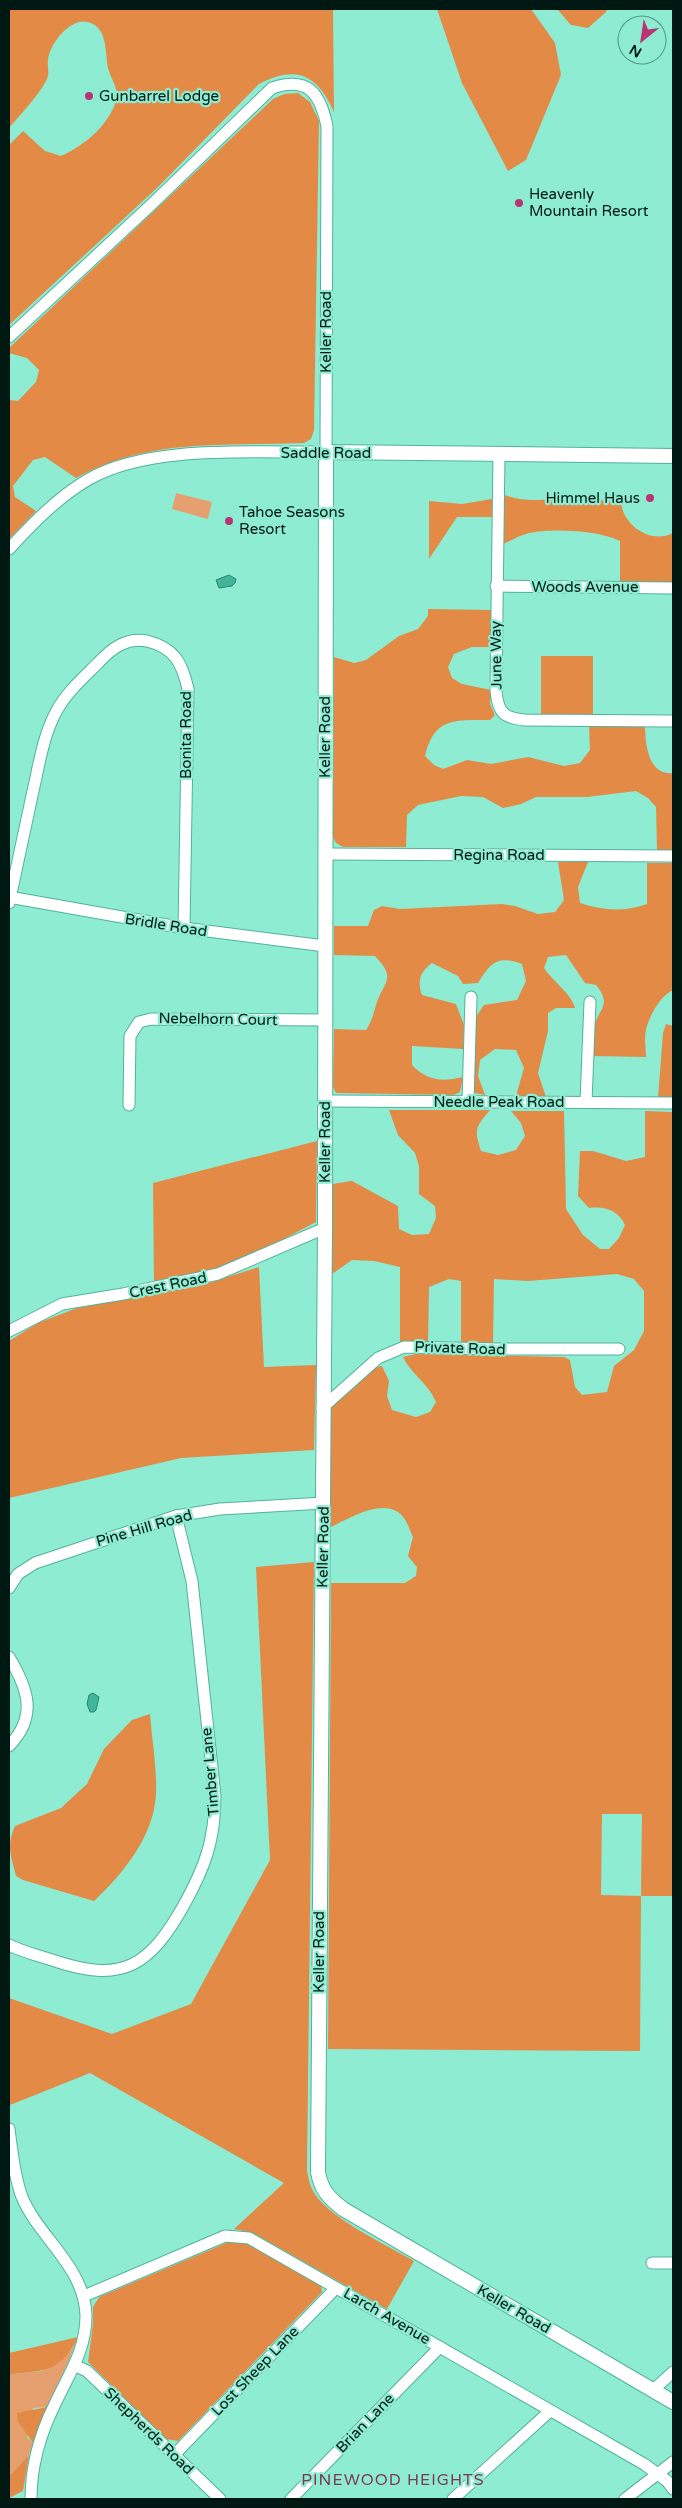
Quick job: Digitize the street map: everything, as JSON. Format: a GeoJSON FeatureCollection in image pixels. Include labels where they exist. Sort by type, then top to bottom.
{"type":"FeatureCollection","features":[{"type":"Feature","properties":{"kind":"street","name":"Keller Road"},"geometry":{"type":"LineString","coordinates":[[9,336],[152,204],[258,99],[272,88],[289,82],[314,92],[323,108],[326,126],[324,854],[326,1102],[322,1408],[324,1503],[318,2172],[320,2184],[328,2197],[342,2209],[673,2402]]}},
{"type":"Feature","properties":{"kind":"street","name":"Saddle Road"},"geometry":{"type":"LineString","coordinates":[[9,549],[32,524],[63,497],[90,479],[116,468],[149,459],[182,456],[326,452],[673,456]]}},
{"type":"Feature","properties":{"kind":"street","name":"June Way"},"geometry":{"type":"LineString","coordinates":[[499,454],[496,586],[497,705],[502,712],[512,719],[673,721]]}},
{"type":"Feature","properties":{"kind":"street","name":"Woods Avenue"},"geometry":{"type":"LineString","coordinates":[[496,586],[673,588]]}},
{"type":"Feature","properties":{"kind":"street","name":"Bonita Road"},"geometry":{"type":"LineString","coordinates":[[9,899],[39,763],[48,728],[57,710],[73,688],[109,652],[124,642],[142,640],[161,645],[176,657],[184,672],[188,689],[184,928]]}},
{"type":"Feature","properties":{"kind":"street","name":"Regina Road"},"geometry":{"type":"LineString","coordinates":[[324,854],[673,856]]}},
{"type":"Feature","properties":{"kind":"street","name":"Bridle Road"},"geometry":{"type":"LineString","coordinates":[[9,899],[184,928],[325,946]]}},
{"type":"Feature","properties":{"kind":"street"},"geometry":{"type":"LineString","coordinates":[[468,1101],[471,996]]}},
{"type":"Feature","properties":{"kind":"street"},"geometry":{"type":"LineString","coordinates":[[586,1102],[590,1002]]}},
{"type":"Feature","properties":{"kind":"street","name":"Nebelhorn Court"},"geometry":{"type":"LineString","coordinates":[[129,1105],[130,1036],[139,1022],[151,1018],[325,1020]]}},
{"type":"Feature","properties":{"kind":"street","name":"Needle Peak Road"},"geometry":{"type":"LineString","coordinates":[[326,1102],[673,1103]]}},
{"type":"Feature","properties":{"kind":"street","name":"Crest Road"},"geometry":{"type":"LineString","coordinates":[[9,1331],[62,1304],[122,1294],[218,1274],[325,1228]]}},
{"type":"Feature","properties":{"kind":"street","name":"Private Road"},"geometry":{"type":"LineString","coordinates":[[322,1408],[378,1358],[404,1347],[498,1350],[619,1349]]}},
{"type":"Feature","properties":{"kind":"street","name":"Pine Hill Road"},"geometry":{"type":"LineString","coordinates":[[9,1588],[18,1574],[35,1563],[176,1516],[220,1509],[324,1503]]}},
{"type":"Feature","properties":{"kind":"street","name":"Timber Lane"},"geometry":{"type":"LineString","coordinates":[[9,1945],[86,1971],[106,1972],[125,1968],[143,1959],[158,1946],[170,1929],[202,1871],[211,1846],[215,1821],[215,1796],[192,1581],[176,1516]]}},
{"type":"Feature","properties":{"kind":"street"},"geometry":{"type":"LineString","coordinates":[[9,1657],[26,1687],[28,1705],[24,1722],[9,1746]]}},
{"type":"Feature","properties":{"kind":"street"},"geometry":{"type":"LineString","coordinates":[[9,2129],[22,2196],[60,2252],[84,2296],[86,2334],[76,2366],[46,2422],[31,2478],[31,2499]]}},
{"type":"Feature","properties":{"kind":"street","name":"Larch Avenue"},"geometry":{"type":"LineString","coordinates":[[84,2296],[225,2236],[249,2238],[658,2473],[673,2489]]}},
{"type":"Feature","properties":{"kind":"street"},"geometry":{"type":"LineString","coordinates":[[652,2263],[673,2263]]}},
{"type":"Feature","properties":{"kind":"street","name":"Lost Sheep Lane"},"geometry":{"type":"LineString","coordinates":[[174,2455],[336,2288]]}},
{"type":"Feature","properties":{"kind":"street","name":"Brian Lane"},"geometry":{"type":"LineString","coordinates":[[291,2499],[440,2347]]}},
{"type":"Feature","properties":{"kind":"street","name":"Shepherds Road"},"geometry":{"type":"LineString","coordinates":[[76,2366],[87,2371],[220,2499]]}},
{"type":"Feature","properties":{"kind":"street"},"geometry":{"type":"LineString","coordinates":[[653,2390],[673,2372]]}},
{"type":"Feature","properties":{"kind":"street"},"geometry":{"type":"LineString","coordinates":[[453,2499],[550,2410]]}},
{"type":"Feature","properties":{"kind":"street"},"geometry":{"type":"LineString","coordinates":[[625,2499],[673,2462]]}},
{"type":"Feature","properties":{"kind":"shaded area"},"geometry":{"type":"Polygon","coordinates":[[[9,9],[333,9],[334,112],[320,89],[313,81],[304,77],[295,74],[284,75],[259,84],[158,187],[9,325],[9,145],[23,131],[45,151],[61,156],[77,147],[100,128],[111,113],[117,95],[108,68],[106,48],[99,29],[88,22],[74,24],[56,40],[52,47],[49,54],[46,82],[9,128],[9,9]]]}},
{"type":"Feature","properties":{"kind":"shaded area"},"geometry":{"type":"Polygon","coordinates":[[[437,9],[531,9],[555,43],[561,75],[526,160],[508,171],[462,83],[437,9]]]}},
{"type":"Feature","properties":{"kind":"shaded area"},"geometry":{"type":"Polygon","coordinates":[[[557,9],[607,9],[588,28],[571,25],[557,9]]]}},
{"type":"Feature","properties":{"kind":"shaded area"},"geometry":{"type":"Polygon","coordinates":[[[298,93],[310,102],[319,121],[314,430],[311,439],[304,443],[216,445],[159,450],[130,456],[103,465],[76,478],[45,457],[33,460],[13,486],[15,497],[36,511],[9,539],[9,400],[18,401],[36,382],[39,370],[27,358],[9,353],[9,348],[273,99],[284,94],[298,93]]]}},
{"type":"Feature","properties":{"kind":"shaded area"},"geometry":{"type":"Polygon","coordinates":[[[176,493],[212,502],[208,519],[172,509],[176,493]]]}},
{"type":"Feature","properties":{"kind":"shaded area"},"geometry":{"type":"Polygon","coordinates":[[[502,494],[513,498],[533,500],[586,497],[607,501],[621,500],[622,509],[626,517],[638,530],[655,536],[673,533],[673,583],[620,582],[620,541],[600,534],[562,530],[539,531],[510,540],[500,546],[502,494]]]}},
{"type":"Feature","properties":{"kind":"shaded area"},"geometry":{"type":"Polygon","coordinates":[[[492,499],[492,517],[457,517],[429,559],[429,501],[462,504],[492,499]]]}},
{"type":"Feature","properties":{"kind":"shaded area"},"geometry":{"type":"Polygon","coordinates":[[[229,575],[236,579],[235,583],[232,586],[219,588],[216,580],[229,575]]]}},
{"type":"Feature","properties":{"kind":"shaded area"},"geometry":{"type":"Polygon","coordinates":[[[428,609],[491,610],[491,647],[472,647],[454,654],[448,667],[452,678],[462,684],[491,690],[490,704],[495,715],[490,720],[457,721],[441,727],[429,743],[425,756],[434,765],[443,769],[467,760],[491,764],[528,757],[564,766],[580,763],[590,750],[589,726],[645,725],[647,749],[653,764],[665,773],[673,773],[673,850],[657,850],[656,807],[648,798],[636,791],[587,797],[536,797],[521,804],[503,808],[483,797],[461,796],[418,805],[407,815],[406,847],[343,847],[336,843],[333,837],[334,657],[354,663],[366,660],[399,636],[418,629],[428,616],[428,609]]]}},
{"type":"Feature","properties":{"kind":"shaded area"},"geometry":{"type":"Polygon","coordinates":[[[541,656],[593,656],[593,715],[541,714],[541,656]]]}},
{"type":"Feature","properties":{"kind":"shaded area"},"geometry":{"type":"Polygon","coordinates":[[[558,862],[588,862],[578,887],[580,903],[614,910],[647,904],[647,863],[673,863],[673,990],[660,1001],[648,1024],[645,1036],[646,1057],[594,1056],[594,1028],[604,1003],[601,992],[596,985],[585,983],[566,955],[548,957],[544,968],[570,998],[575,1008],[556,1008],[548,1013],[548,1031],[538,1073],[546,1097],[516,1096],[524,1068],[516,1050],[495,1049],[480,1060],[478,1076],[485,1095],[475,1093],[473,1087],[475,1018],[484,1005],[517,1000],[526,981],[522,964],[506,960],[496,962],[491,965],[478,983],[463,984],[458,976],[432,963],[422,973],[420,985],[422,995],[456,1004],[464,1025],[463,1049],[412,1046],[412,1065],[423,1074],[435,1079],[463,1077],[460,1092],[454,1095],[336,1093],[333,1087],[334,1029],[366,1030],[387,976],[386,970],[375,956],[334,955],[334,926],[368,926],[374,910],[382,906],[400,909],[502,904],[515,906],[538,914],[555,912],[564,900],[558,862]]]}},
{"type":"Feature","properties":{"kind":"shaded area"},"geometry":{"type":"Polygon","coordinates":[[[666,1024],[673,1026],[673,1098],[658,1098],[663,1033],[666,1024]]]}},
{"type":"Feature","properties":{"kind":"shaded area"},"geometry":{"type":"Polygon","coordinates":[[[389,1110],[490,1110],[477,1129],[477,1138],[481,1151],[498,1155],[516,1150],[525,1136],[521,1123],[511,1111],[564,1111],[566,1209],[583,1235],[600,1249],[609,1249],[619,1238],[625,1225],[615,1213],[606,1209],[589,1208],[578,1196],[580,1151],[593,1151],[626,1161],[645,1157],[645,1111],[673,1112],[673,1896],[641,1896],[640,2051],[328,2049],[331,1583],[405,1583],[416,1576],[417,1567],[408,1556],[413,1537],[404,1518],[397,1511],[388,1508],[368,1510],[331,1527],[331,1405],[372,1368],[382,1366],[389,1381],[387,1396],[392,1410],[416,1417],[430,1412],[436,1402],[433,1395],[410,1369],[403,1357],[416,1354],[564,1357],[570,1360],[575,1387],[582,1395],[607,1392],[614,1366],[634,1350],[644,1331],[644,1291],[634,1279],[617,1274],[528,1281],[494,1279],[493,1344],[461,1343],[461,1281],[449,1279],[429,1287],[428,1341],[400,1342],[400,1267],[374,1261],[352,1260],[332,1274],[332,1184],[352,1181],[398,1206],[399,1229],[412,1235],[429,1234],[436,1218],[435,1206],[419,1194],[419,1166],[415,1153],[398,1135],[389,1110]],[[602,1814],[601,1895],[641,1896],[642,1814],[602,1814]]]}},
{"type":"Feature","properties":{"kind":"shaded area"},"geometry":{"type":"Polygon","coordinates":[[[317,1141],[316,1222],[255,1254],[223,1268],[154,1282],[153,1183],[317,1141]]]}},
{"type":"Feature","properties":{"kind":"shaded area"},"geometry":{"type":"Polygon","coordinates":[[[259,1267],[264,1367],[316,1365],[314,1450],[181,1458],[9,1498],[9,1341],[38,1323],[77,1308],[199,1286],[259,1267]]]}},
{"type":"Feature","properties":{"kind":"shaded area"},"geometry":{"type":"Polygon","coordinates":[[[314,1562],[307,2170],[312,2189],[329,2209],[357,2229],[414,2261],[387,2309],[253,2233],[234,2229],[284,2183],[90,2073],[10,2105],[9,2101],[9,1998],[112,2034],[191,2004],[270,1860],[256,1567],[314,1562]]]}},
{"type":"Feature","properties":{"kind":"shaded area"},"geometry":{"type":"Polygon","coordinates":[[[93,1693],[99,1697],[96,1710],[90,1712],[87,1704],[89,1695],[93,1693]]]}},
{"type":"Feature","properties":{"kind":"shaded area"},"geometry":{"type":"Polygon","coordinates":[[[150,1714],[156,1774],[154,1810],[150,1825],[143,1839],[116,1879],[94,1901],[23,1880],[16,1876],[10,1846],[15,1826],[61,1808],[87,1784],[104,1749],[132,1720],[150,1714]]]}},
{"type":"Feature","properties":{"kind":"shaded area"},"geometry":{"type":"Polygon","coordinates":[[[231,2241],[249,2244],[321,2285],[322,2292],[178,2441],[166,2439],[88,2362],[93,2324],[93,2307],[99,2297],[231,2241]]]}},
{"type":"Feature","properties":{"kind":"shaded area"},"geometry":{"type":"Polygon","coordinates":[[[78,2337],[47,2407],[33,2408],[27,2437],[33,2443],[29,2455],[9,2476],[9,2377],[12,2374],[42,2371],[71,2350],[78,2337]]]}},
{"type":"Feature","properties":{"kind":"shaded area"},"geometry":{"type":"Polygon","coordinates":[[[78,2337],[59,2363],[44,2370],[12,2374],[9,2377],[9,2353],[78,2337]]]}},
{"type":"Feature","properties":{"kind":"shaded area"},"geometry":{"type":"Polygon","coordinates":[[[47,2407],[33,2443],[18,2422],[17,2413],[47,2407]]]}},
{"type":"Feature","properties":{"kind":"shaded area"},"geometry":{"type":"Polygon","coordinates":[[[29,2455],[23,2491],[9,2498],[9,2476],[29,2455]]]}},
{"type":"Feature","properties":{"kind":"place","name":"Gunbarrel Lodge"},"geometry":{"type":"Point","coordinates":[89,96]}},
{"type":"Feature","properties":{"kind":"place","name":"Heavenly Mountain Resort"},"geometry":{"type":"Point","coordinates":[519,203]}},
{"type":"Feature","properties":{"kind":"place","name":"Himmel Haus"},"geometry":{"type":"Point","coordinates":[650,498]}},
{"type":"Feature","properties":{"kind":"place","name":"Tahoe Seasons Resort"},"geometry":{"type":"Point","coordinates":[229,521]}},
{"type":"Feature","properties":{"kind":"district","name":"PINEWOOD HEIGHTS"},"geometry":{"type":"Point","coordinates":[393,2479]}}]}
